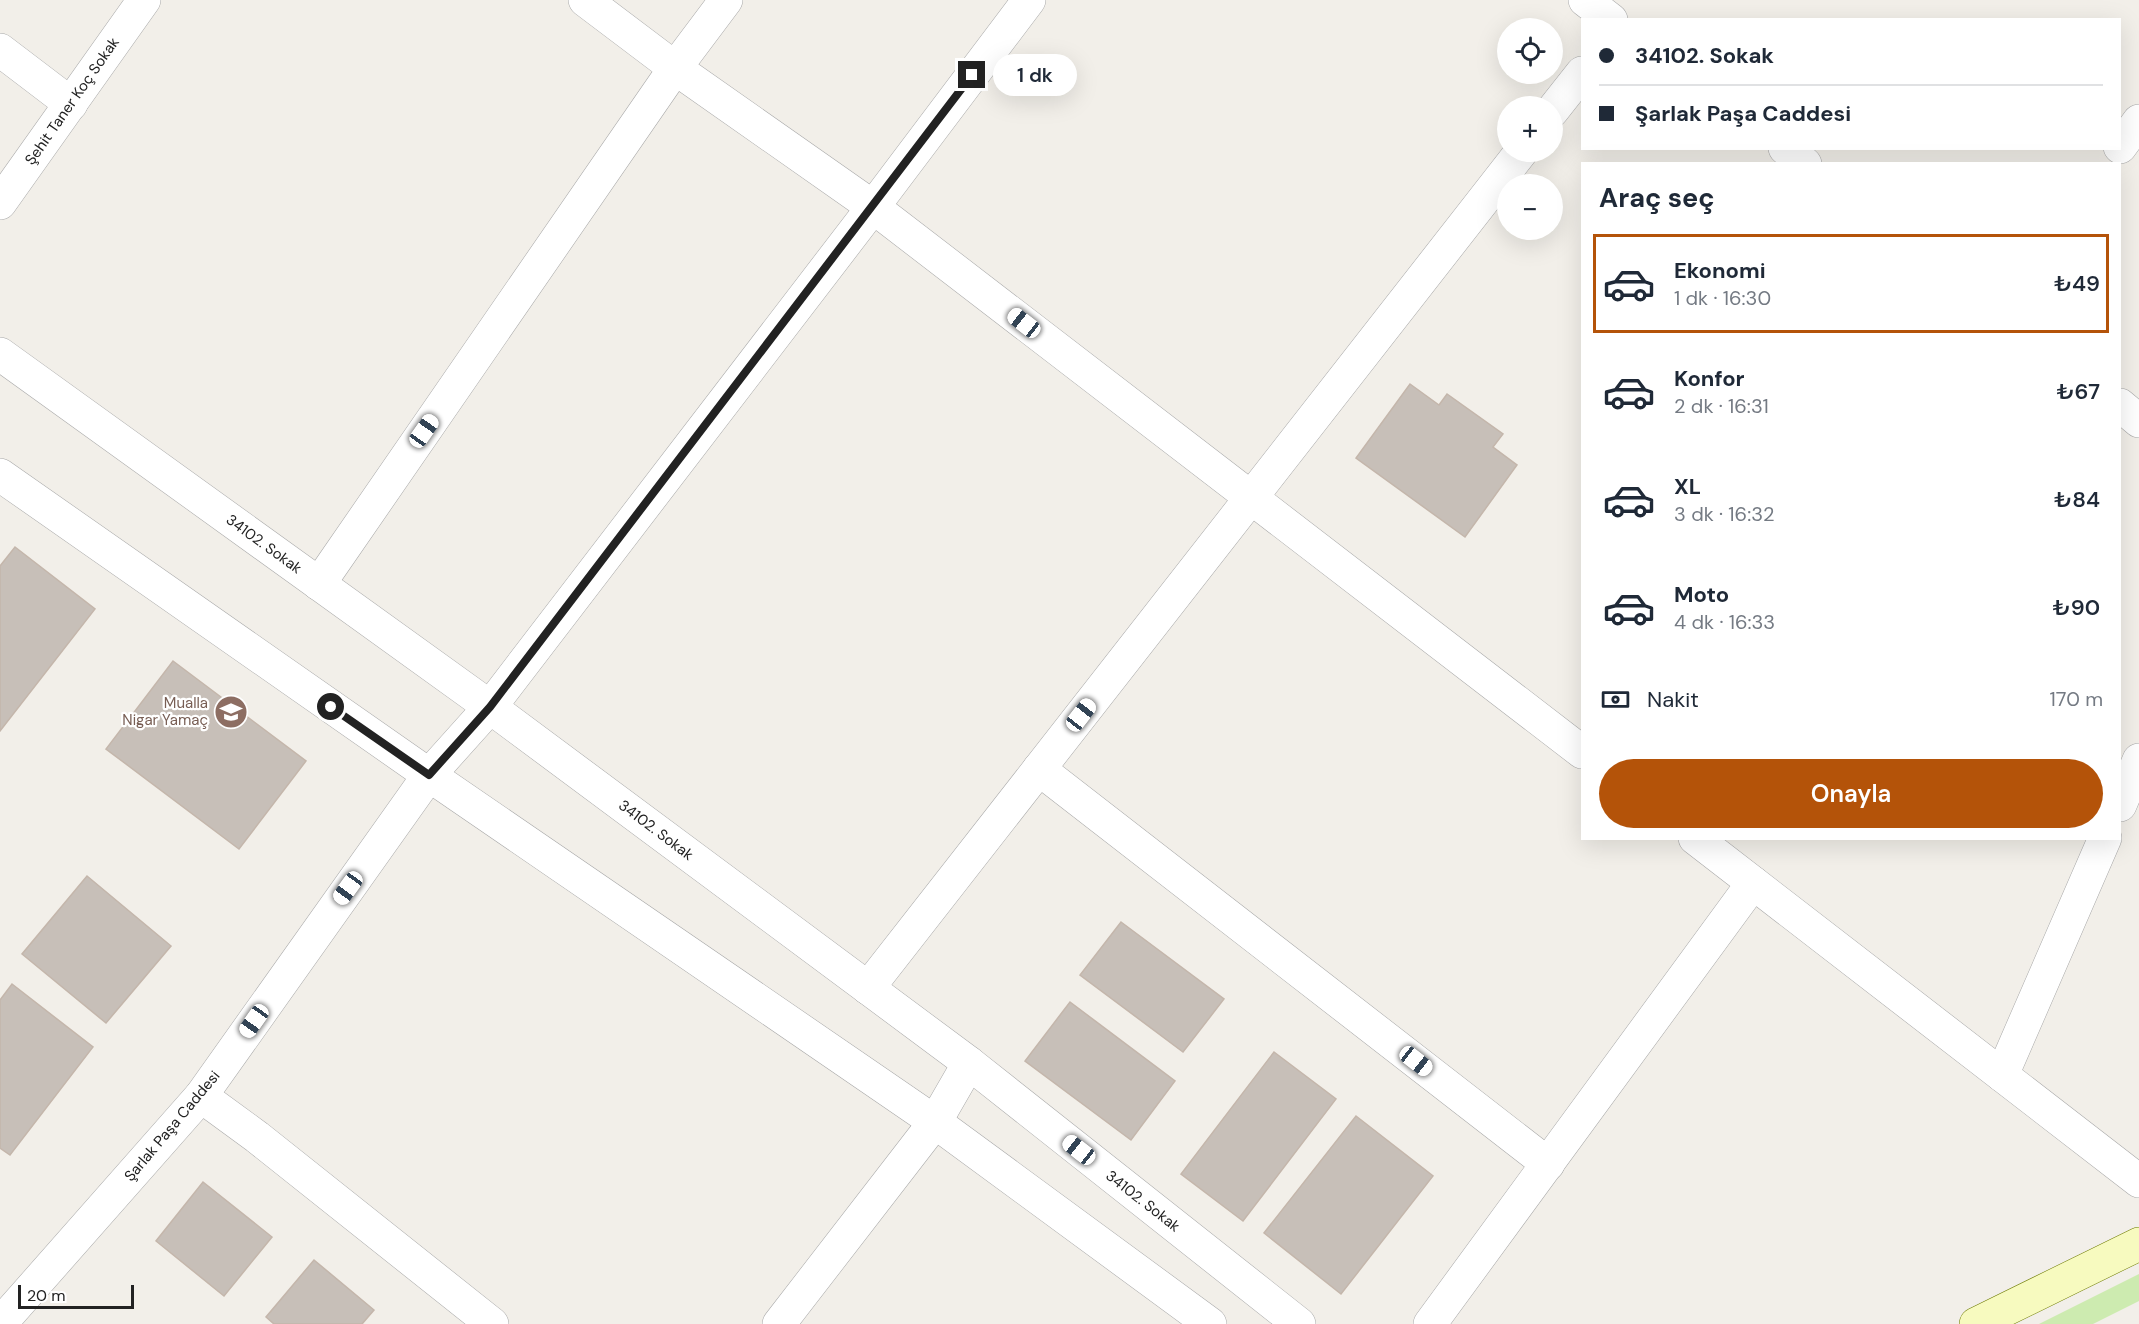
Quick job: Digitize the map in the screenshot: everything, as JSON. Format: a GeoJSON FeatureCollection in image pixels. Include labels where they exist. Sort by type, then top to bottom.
{"type":"FeatureCollection","features":[{"type":"Feature","properties":{"kind":"main road"},"geometry":{"type":"LineString","coordinates":[[1976,1324],[2139,1244]]}},
{"type":"Feature","properties":{"kind":"street","name":"Şehit Taner Koç Sokak"},"geometry":{"type":"LineString","coordinates":[[0,203],[144,0]]}},
{"type":"Feature","properties":{"kind":"street"},"geometry":{"type":"LineString","coordinates":[[585,0],[675,68],[873,207],[1581,751]]}},
{"type":"Feature","properties":{"kind":"street"},"geometry":{"type":"LineString","coordinates":[[319,584],[675,68],[726,0]]}},
{"type":"Feature","properties":{"kind":"street","name":"Şarlak Paşa Caddesi"},"geometry":{"type":"LineString","coordinates":[[0,1324],[201,1096],[429,775],[490,707],[1029,0]]}},
{"type":"Feature","properties":{"kind":"street"},"geometry":{"type":"LineString","coordinates":[[0,50],[71,104]]}},
{"type":"Feature","properties":{"kind":"street"},"geometry":{"type":"LineString","coordinates":[[1563,97],[1581,74]]}},
{"type":"Feature","properties":{"kind":"street"},"geometry":{"type":"LineString","coordinates":[[2121,145],[2139,121]]}},
{"type":"Feature","properties":{"kind":"street"},"geometry":{"type":"LineString","coordinates":[[1788,150],[1802,162]]}},
{"type":"Feature","properties":{"kind":"street"},"geometry":{"type":"LineString","coordinates":[[868,988],[1513,162]]}},
{"type":"Feature","properties":{"kind":"street","name":"34102. Sokak"},"geometry":{"type":"LineString","coordinates":[[0,354],[490,707],[969,1063],[1299,1324]]}},
{"type":"Feature","properties":{"kind":"street"},"geometry":{"type":"LineString","coordinates":[[2121,406],[2139,421]]}},
{"type":"Feature","properties":{"kind":"street"},"geometry":{"type":"LineString","coordinates":[[0,475],[429,775],[935,1122],[1210,1324]]}},
{"type":"Feature","properties":{"kind":"street"},"geometry":{"type":"LineString","coordinates":[[2121,803],[2139,760]]}},
{"type":"Feature","properties":{"kind":"street"},"geometry":{"type":"LineString","coordinates":[[1039,769],[1548,1164]]}},
{"type":"Feature","properties":{"kind":"street"},"geometry":{"type":"LineString","coordinates":[[1698,840],[2139,1181]]}},
{"type":"Feature","properties":{"kind":"street"},"geometry":{"type":"LineString","coordinates":[[2002,1075],[2104,840]]}},
{"type":"Feature","properties":{"kind":"street"},"geometry":{"type":"LineString","coordinates":[[1430,1324],[1753,883]]}},
{"type":"Feature","properties":{"kind":"street"},"geometry":{"type":"LineString","coordinates":[[779,1324],[935,1122],[969,1063]]}},
{"type":"Feature","properties":{"kind":"street"},"geometry":{"type":"LineString","coordinates":[[201,1096],[492,1324]]}},
{"type":"Feature","properties":{"kind":"green space"},"geometry":{"type":"Polygon","coordinates":[[[2139,1274],[2139,1301],[2093,1324],[2039,1324],[2139,1274]]]}},
{"type":"Feature","properties":{"kind":"building"},"geometry":{"type":"Polygon","coordinates":[[[1410,384],[1439,405],[1447,394],[1503,434],[1493,447],[1517,465],[1465,537],[1356,458],[1410,384]]]}},
{"type":"Feature","properties":{"kind":"building"},"geometry":{"type":"Polygon","coordinates":[[[15,547],[95,609],[0,731],[0,566],[15,547]]]}},
{"type":"Feature","properties":{"kind":"building"},"geometry":{"type":"Polygon","coordinates":[[[173,661],[306,761],[239,849],[106,749],[173,661]]]}},
{"type":"Feature","properties":{"kind":"building"},"geometry":{"type":"Polygon","coordinates":[[[87,876],[171,946],[106,1023],[22,954],[87,876]]]}},
{"type":"Feature","properties":{"kind":"building"},"geometry":{"type":"Polygon","coordinates":[[[1121,922],[1224,999],[1183,1052],[1080,975],[1121,922]]]}},
{"type":"Feature","properties":{"kind":"building"},"geometry":{"type":"Polygon","coordinates":[[[12,984],[93,1047],[10,1155],[0,1148],[0,1000],[12,984]]]}},
{"type":"Feature","properties":{"kind":"building"},"geometry":{"type":"Polygon","coordinates":[[[1070,1002],[1175,1081],[1131,1140],[1025,1061],[1070,1002]]]}},
{"type":"Feature","properties":{"kind":"building"},"geometry":{"type":"Polygon","coordinates":[[[1274,1052],[1336,1099],[1243,1221],[1181,1174],[1274,1052]]]}},
{"type":"Feature","properties":{"kind":"building"},"geometry":{"type":"Polygon","coordinates":[[[1356,1116],[1433,1176],[1341,1294],[1264,1233],[1356,1116]]]}},
{"type":"Feature","properties":{"kind":"building"},"geometry":{"type":"Polygon","coordinates":[[[203,1182],[272,1237],[224,1296],[156,1241],[203,1182]]]}},
{"type":"Feature","properties":{"kind":"building"},"geometry":{"type":"Polygon","coordinates":[[[314,1260],[374,1310],[362,1324],[274,1324],[266,1317],[314,1260]]]}},
{"type":"Feature","properties":{"kind":"place","name":"Mualla Nigar Yamaç"},"geometry":{"type":"Point","coordinates":[231,712]}},
{"type":"Feature","properties":{"kind":"route"},"geometry":{"type":"LineString","coordinates":[[331,707],[429,775],[490,707],[972,75]]}}]}
